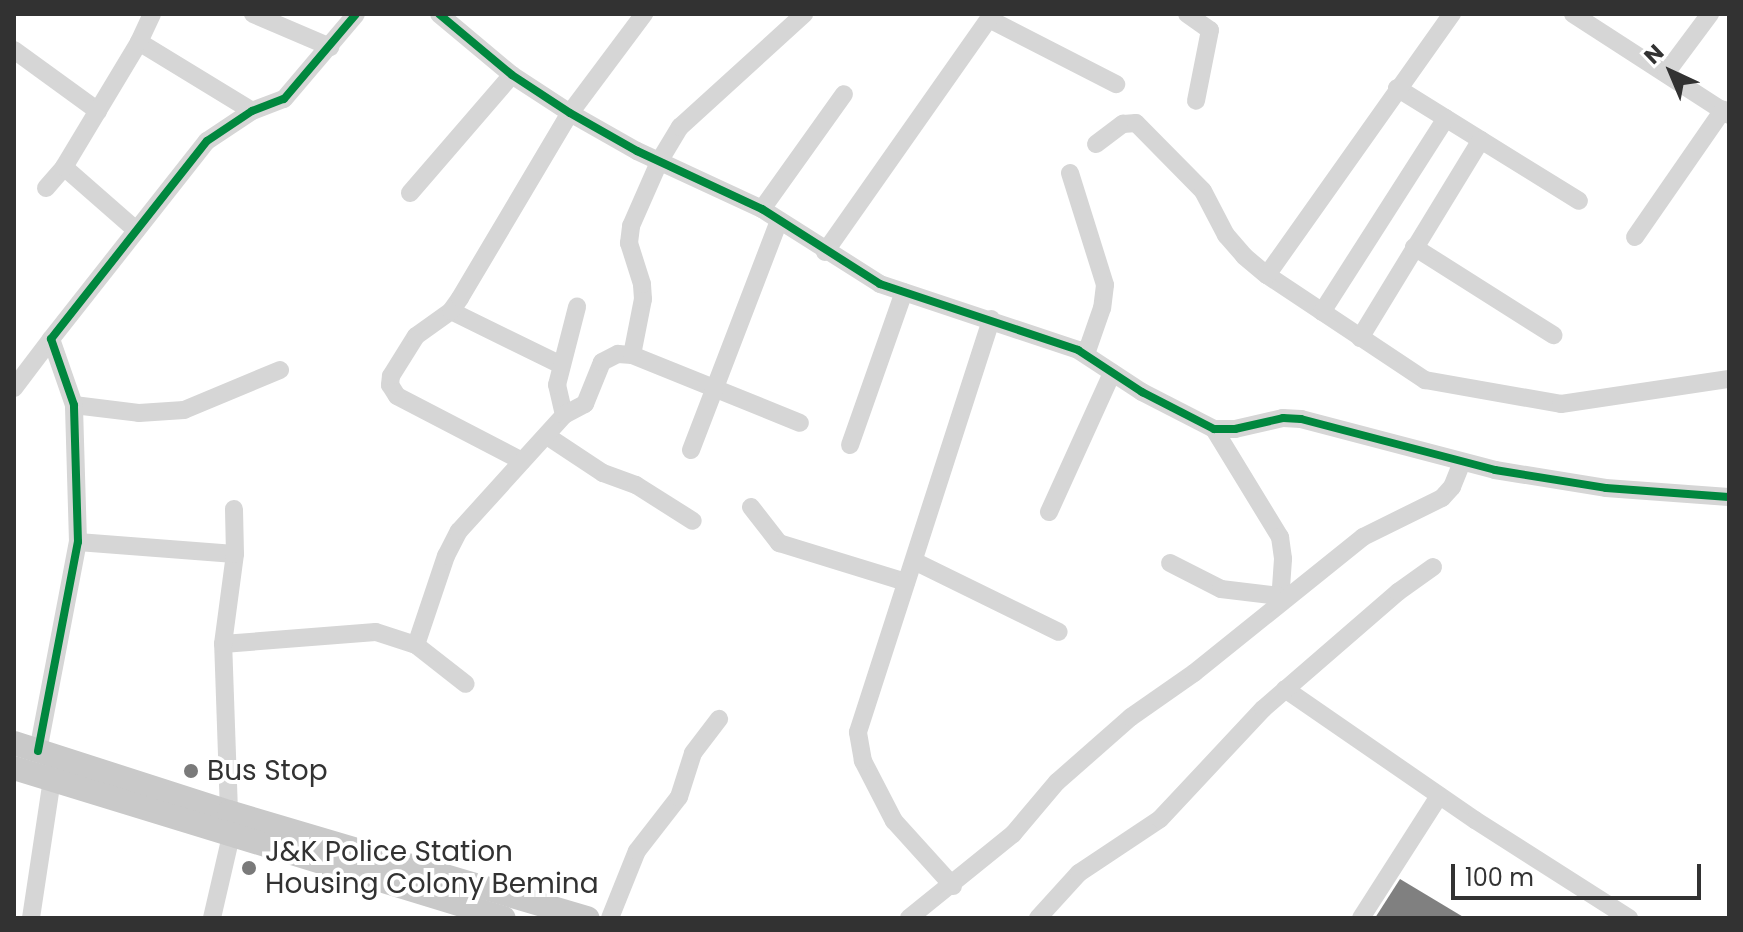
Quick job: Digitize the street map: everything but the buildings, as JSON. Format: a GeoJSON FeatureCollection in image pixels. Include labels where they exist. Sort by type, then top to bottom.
{"type":"FeatureCollection","features":[{"type":"Feature","properties":{"kind":"main road"},"geometry":{"type":"LineString","coordinates":[[14,743],[229,812],[588,918]]}},
{"type":"Feature","properties":{"kind":"main road"},"geometry":{"type":"LineString","coordinates":[[14,768],[504,918]]}},
{"type":"Feature","properties":{"kind":"street"},"geometry":{"type":"LineString","coordinates":[[46,188],[64,167],[139,42],[152,14]]}},
{"type":"Feature","properties":{"kind":"street"},"geometry":{"type":"LineString","coordinates":[[253,14],[330,47]]}},
{"type":"Feature","properties":{"kind":"street"},"geometry":{"type":"LineString","coordinates":[[14,388],[207,141],[252,111],[284,99],[356,14]]}},
{"type":"Feature","properties":{"kind":"street"},"geometry":{"type":"LineString","coordinates":[[439,14],[512,75],[570,113],[762,209],[825,252],[880,284],[991,319],[1086,354],[1112,373],[1214,429],[1235,429],[1283,418],[1301,419],[1462,462],[1606,488],[1729,497]]}},
{"type":"Feature","properties":{"kind":"street"},"geometry":{"type":"LineString","coordinates":[[522,461],[392,392],[391,376],[416,336],[451,311],[570,113],[644,14]]}},
{"type":"Feature","properties":{"kind":"street"},"geometry":{"type":"LineString","coordinates":[[632,355],[643,299],[642,284],[629,243],[631,226],[660,160],[694,111],[804,14]]}},
{"type":"Feature","properties":{"kind":"street"},"geometry":{"type":"LineString","coordinates":[[1187,14],[1210,30],[1196,101]]}},
{"type":"Feature","properties":{"kind":"street"},"geometry":{"type":"LineString","coordinates":[[1267,275],[1452,14]]}},
{"type":"Feature","properties":{"kind":"street"},"geometry":{"type":"LineString","coordinates":[[1573,14],[1726,112],[1635,237]]}},
{"type":"Feature","properties":{"kind":"street"},"geometry":{"type":"LineString","coordinates":[[1666,73],[1710,14]]}},
{"type":"Feature","properties":{"kind":"street"},"geometry":{"type":"LineString","coordinates":[[825,252],[991,16],[1116,84]]}},
{"type":"Feature","properties":{"kind":"street"},"geometry":{"type":"LineString","coordinates":[[139,42],[252,111]]}},
{"type":"Feature","properties":{"kind":"street"},"geometry":{"type":"LineString","coordinates":[[14,50],[98,111]]}},
{"type":"Feature","properties":{"kind":"street"},"geometry":{"type":"LineString","coordinates":[[410,193],[512,75]]}},
{"type":"Feature","properties":{"kind":"street"},"geometry":{"type":"LineString","coordinates":[[1397,88],[1579,201]]}},
{"type":"Feature","properties":{"kind":"street"},"geometry":{"type":"LineString","coordinates":[[762,209],[844,94]]}},
{"type":"Feature","properties":{"kind":"street"},"geometry":{"type":"LineString","coordinates":[[1322,312],[1446,118]]}},
{"type":"Feature","properties":{"kind":"street"},"geometry":{"type":"LineString","coordinates":[[1096,144],[1127,123],[1142,127],[1203,191],[1234,246],[1267,275],[1425,380],[1561,404],[1729,379]]}},
{"type":"Feature","properties":{"kind":"street"},"geometry":{"type":"LineString","coordinates":[[1360,338],[1481,140]]}},
{"type":"Feature","properties":{"kind":"street"},"geometry":{"type":"LineString","coordinates":[[64,167],[136,230]]}},
{"type":"Feature","properties":{"kind":"street"},"geometry":{"type":"LineString","coordinates":[[1070,173],[1105,285],[1102,308],[1086,354]]}},
{"type":"Feature","properties":{"kind":"street"},"geometry":{"type":"LineString","coordinates":[[691,450],[779,221]]}},
{"type":"Feature","properties":{"kind":"street"},"geometry":{"type":"LineString","coordinates":[[1414,247],[1553,335]]}},
{"type":"Feature","properties":{"kind":"street"},"geometry":{"type":"LineString","coordinates":[[850,445],[904,292]]}},
{"type":"Feature","properties":{"kind":"street"},"geometry":{"type":"LineString","coordinates":[[564,415],[557,394],[561,365],[577,307]]}},
{"type":"Feature","properties":{"kind":"street"},"geometry":{"type":"LineString","coordinates":[[451,311],[561,365]]}},
{"type":"Feature","properties":{"kind":"street"},"geometry":{"type":"LineString","coordinates":[[953,886],[894,821],[863,761],[858,732],[991,319]]}},
{"type":"Feature","properties":{"kind":"street"},"geometry":{"type":"LineString","coordinates":[[38,751],[78,542],[74,405],[51,339]]}},
{"type":"Feature","properties":{"kind":"street"},"geometry":{"type":"LineString","coordinates":[[416,645],[446,556],[459,531],[564,415],[588,400],[602,362],[618,354],[632,355],[713,391],[800,423]]}},
{"type":"Feature","properties":{"kind":"street"},"geometry":{"type":"LineString","coordinates":[[74,405],[139,413],[184,410],[280,370]]}},
{"type":"Feature","properties":{"kind":"street"},"geometry":{"type":"LineString","coordinates":[[1049,512],[1112,373]]}},
{"type":"Feature","properties":{"kind":"street"},"geometry":{"type":"LineString","coordinates":[[1214,429],[1280,537],[1283,559],[1280,599]]}},
{"type":"Feature","properties":{"kind":"street"},"geometry":{"type":"LineString","coordinates":[[547,436],[603,473],[636,485],[693,521]]}},
{"type":"Feature","properties":{"kind":"street"},"geometry":{"type":"LineString","coordinates":[[909,918],[953,886],[1013,834],[1050,789],[1121,726],[1194,673],[1280,599],[1363,537],[1442,498],[1452,487],[1462,462]]}},
{"type":"Feature","properties":{"kind":"street"},"geometry":{"type":"LineString","coordinates":[[751,507],[779,543],[906,582]]}},
{"type":"Feature","properties":{"kind":"street"},"geometry":{"type":"LineString","coordinates":[[229,812],[223,644],[235,554],[234,509]]}},
{"type":"Feature","properties":{"kind":"street"},"geometry":{"type":"LineString","coordinates":[[78,542],[235,554]]}},
{"type":"Feature","properties":{"kind":"street"},"geometry":{"type":"LineString","coordinates":[[914,561],[1059,632]]}},
{"type":"Feature","properties":{"kind":"street"},"geometry":{"type":"LineString","coordinates":[[1170,563],[1221,589],[1280,599]]}},
{"type":"Feature","properties":{"kind":"street"},"geometry":{"type":"LineString","coordinates":[[1038,918],[1079,873],[1160,819],[1285,689],[1398,592],[1433,567]]}},
{"type":"Feature","properties":{"kind":"street"},"geometry":{"type":"LineString","coordinates":[[223,644],[376,632],[416,645],[466,684]]}},
{"type":"Feature","properties":{"kind":"street"},"geometry":{"type":"LineString","coordinates":[[1285,689],[1439,796],[1629,918]]}},
{"type":"Feature","properties":{"kind":"street"},"geometry":{"type":"LineString","coordinates":[[610,918],[637,851],[679,797],[693,753],[719,719]]}},
{"type":"Feature","properties":{"kind":"street"},"geometry":{"type":"LineString","coordinates":[[31,918],[52,779]]}},
{"type":"Feature","properties":{"kind":"street"},"geometry":{"type":"LineString","coordinates":[[1361,918],[1439,796]]}},
{"type":"Feature","properties":{"kind":"street"},"geometry":{"type":"LineString","coordinates":[[212,918],[231,836]]}},
{"type":"Feature","properties":{"kind":"cycle path"},"geometry":{"type":"LineString","coordinates":[[38,751],[78,542],[74,405],[51,339],[207,141],[252,111],[284,99],[356,14]]}},
{"type":"Feature","properties":{"kind":"cycle path"},"geometry":{"type":"LineString","coordinates":[[439,14],[512,75],[570,113],[637,151],[762,209],[880,284],[1078,350],[1142,392],[1214,429],[1235,429],[1283,418],[1301,419],[1495,470],[1606,488],[1729,497]]}},
{"type":"Feature","properties":{"kind":"place","name":"Bus Stop"},"geometry":{"type":"Point","coordinates":[191,771]}},
{"type":"Feature","properties":{"kind":"place","name":"J&K Police Station Housing Colony Bemina"},"geometry":{"type":"Point","coordinates":[249,868]}}]}
